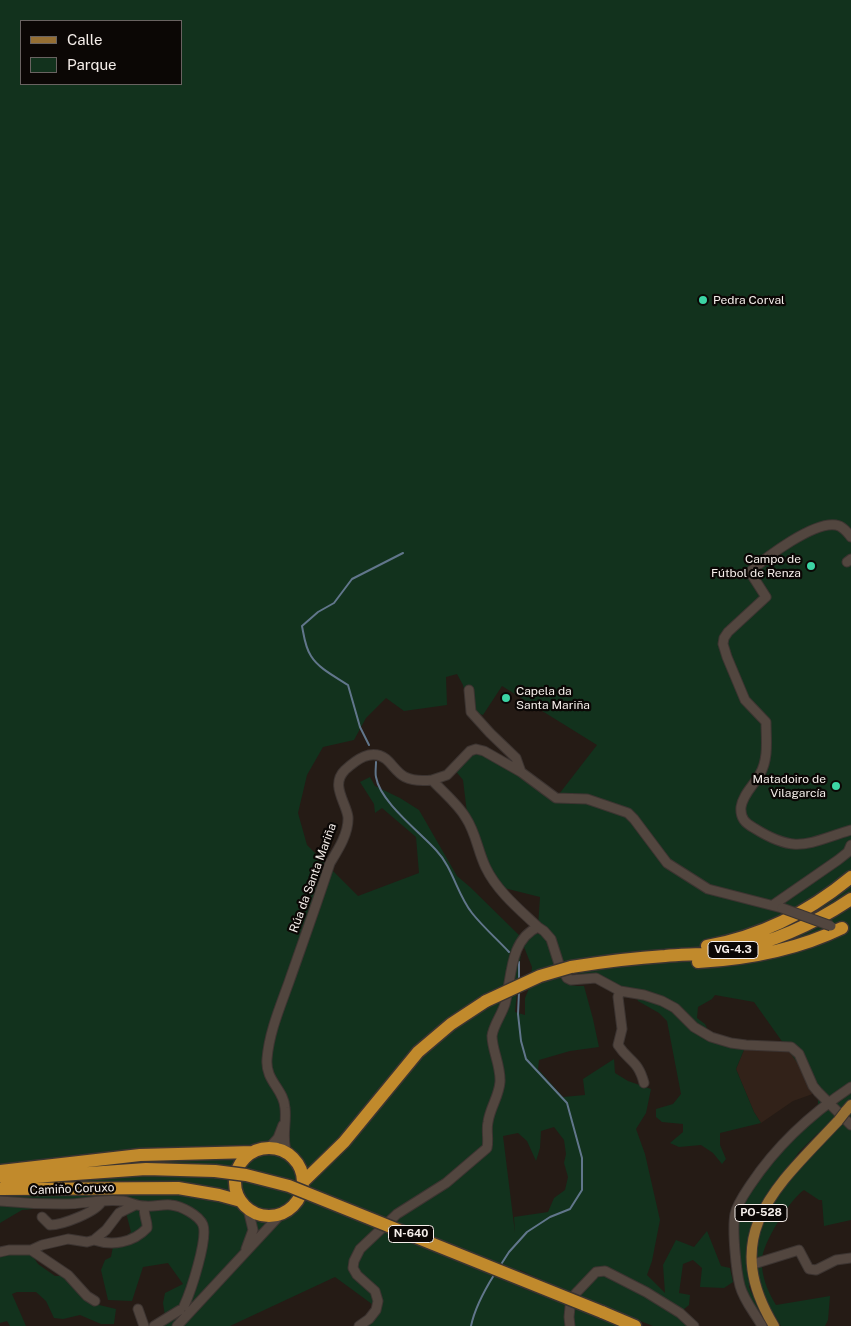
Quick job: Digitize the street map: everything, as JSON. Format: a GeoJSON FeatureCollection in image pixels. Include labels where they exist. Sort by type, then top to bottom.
{"type":"FeatureCollection","features":[{"type":"Feature","properties":{"kind":"highway"},"geometry":{"type":"LineString","coordinates":[[603,962],[628,955],[698,948],[748,936],[793,917],[820,901],[851,877]]}},
{"type":"Feature","properties":{"kind":"highway","name":"VG-4.3"},"geometry":{"type":"LineString","coordinates":[[304,1181],[344,1142],[418,1052],[451,1024],[486,1001],[540,976],[571,968],[603,962],[718,952],[757,944],[805,926],[851,898]]}},
{"type":"Feature","properties":{"kind":"highway"},"geometry":{"type":"LineString","coordinates":[[603,962],[696,963],[737,959],[781,950],[841,926]]}},
{"type":"Feature","properties":{"kind":"highway","name":"VG-4.3"},"geometry":{"type":"LineString","coordinates":[[299,1166],[305,1166],[315,1161],[344,1142]]}},
{"type":"Feature","properties":{"kind":"highway"},"geometry":{"type":"LineString","coordinates":[[0,1171],[140,1155],[253,1152],[269,1148],[287,1153],[299,1166],[304,1181],[300,1197],[289,1210],[272,1216],[262,1215],[245,1205],[219,1195],[178,1188],[0,1189]]}},
{"type":"Feature","properties":{"kind":"highway"},"geometry":{"type":"LineString","coordinates":[[245,1205],[236,1190],[236,1178],[242,1162],[253,1152]]}},
{"type":"Feature","properties":{"kind":"highway","name":"N-640"},"geometry":{"type":"LineString","coordinates":[[0,1179],[146,1169],[215,1170],[246,1175],[289,1186],[635,1326]]}},
{"type":"Feature","properties":{"kind":"main road","name":"PO-528"},"geometry":{"type":"LineString","coordinates":[[774,1326],[764,1309],[754,1281],[752,1253],[756,1227],[768,1200],[778,1187],[848,1109]]}},
{"type":"Feature","properties":{"kind":"street"},"geometry":{"type":"LineString","coordinates":[[851,537],[844,528],[838,525],[827,525],[814,529],[764,559],[750,572],[766,597],[728,632],[723,644],[726,657],[745,700],[766,722],[765,762],[760,774],[744,798],[741,809],[742,818],[746,823],[768,837],[790,844],[812,843],[851,830]]}},
{"type":"Feature","properties":{"kind":"street"},"geometry":{"type":"LineString","coordinates":[[469,690],[471,712],[516,758],[522,772]]}},
{"type":"Feature","properties":{"kind":"street"},"geometry":{"type":"LineString","coordinates":[[841,926],[772,905],[708,889],[667,863],[628,813],[587,799],[556,798],[522,772],[484,751],[476,749],[470,751],[447,775],[432,780],[466,816],[480,853],[492,877],[515,906],[544,931],[551,940],[564,976],[571,980],[596,978],[620,991],[644,995],[662,1001],[675,1008],[694,1027],[711,1037],[738,1044],[791,1048],[799,1054],[813,1086],[851,1125]]}},
{"type":"Feature","properties":{"kind":"street","name":"Rúa da Santa Mariña"},"geometry":{"type":"LineString","coordinates":[[287,1153],[284,1146],[285,1117],[283,1097],[270,1078],[267,1060],[271,1036],[282,1002],[330,863],[341,844],[346,828],[348,816],[342,801],[339,778],[355,761],[364,756],[375,755],[384,758],[400,774],[407,778],[422,781],[432,780]]}},
{"type":"Feature","properties":{"kind":"street"},"geometry":{"type":"LineString","coordinates":[[772,905],[838,860],[848,852],[851,845]]}},
{"type":"Feature","properties":{"kind":"street"},"geometry":{"type":"LineString","coordinates":[[359,1326],[369,1319],[376,1310],[378,1301],[375,1292],[357,1275],[354,1268],[354,1261],[360,1249],[397,1214],[446,1183],[487,1148],[488,1122],[500,1082],[499,1067],[492,1036],[505,1005],[513,964],[519,945],[529,931],[538,927]]}},
{"type":"Feature","properties":{"kind":"street"},"geometry":{"type":"LineString","coordinates":[[620,991],[618,997],[622,1029],[618,1045],[636,1063],[641,1071],[644,1083]]}},
{"type":"Feature","properties":{"kind":"street"},"geometry":{"type":"LineString","coordinates":[[762,1326],[740,1288],[742,1266],[734,1233],[735,1214],[746,1191],[786,1140],[827,1102],[851,1086]]}},
{"type":"Feature","properties":{"kind":"street"},"geometry":{"type":"LineString","coordinates":[[269,1148],[278,1138],[285,1117]]}},
{"type":"Feature","properties":{"kind":"street","name":"Camiño Coruxo"},"geometry":{"type":"LineString","coordinates":[[0,1201],[64,1204],[124,1200],[135,1205],[173,1205],[199,1218],[203,1225],[204,1235],[193,1287],[182,1308]]}},
{"type":"Feature","properties":{"kind":"street"},"geometry":{"type":"LineString","coordinates":[[42,1217],[50,1225],[61,1224],[94,1210],[102,1201]]}},
{"type":"Feature","properties":{"kind":"street"},"geometry":{"type":"LineString","coordinates":[[0,1252],[31,1250],[42,1245],[68,1239],[87,1242],[94,1240],[106,1230],[119,1214],[135,1205]]}},
{"type":"Feature","properties":{"kind":"street"},"geometry":{"type":"LineString","coordinates":[[239,1259],[249,1245],[253,1230],[245,1205]]}},
{"type":"Feature","properties":{"kind":"street"},"geometry":{"type":"LineString","coordinates":[[94,1240],[116,1244],[135,1238],[147,1228],[145,1206]]}},
{"type":"Feature","properties":{"kind":"street"},"geometry":{"type":"LineString","coordinates":[[180,1323],[280,1214]]}},
{"type":"Feature","properties":{"kind":"street"},"geometry":{"type":"LineString","coordinates":[[31,1250],[68,1275],[87,1296],[95,1301]]}},
{"type":"Feature","properties":{"kind":"street"},"geometry":{"type":"LineString","coordinates":[[757,1263],[799,1250],[809,1269],[816,1270],[836,1260],[851,1258]]}},
{"type":"Feature","properties":{"kind":"street"},"geometry":{"type":"LineString","coordinates":[[570,1326],[570,1307],[576,1293],[596,1272],[605,1271],[646,1292],[680,1313],[694,1326]]}},
{"type":"Feature","properties":{"kind":"street"},"geometry":{"type":"LineString","coordinates":[[154,1326],[182,1308],[194,1308]]}},
{"type":"Feature","properties":{"kind":"street"},"geometry":{"type":"LineString","coordinates":[[180,1323],[182,1308]]}},
{"type":"Feature","properties":{"kind":"street"},"geometry":{"type":"LineString","coordinates":[[138,1309],[144,1326]]}},
{"type":"Feature","properties":{"kind":"shaded area"},"geometry":{"type":"Polygon","coordinates":[[[746,1045],[791,1047],[818,1092],[793,1101],[761,1123],[754,1112],[736,1069],[746,1045]]]}},
{"type":"Feature","properties":{"kind":"green space"},"geometry":{"type":"Polygon","coordinates":[[[0,0],[851,0],[851,1220],[824,1226],[822,1200],[804,1190],[792,1202],[778,1222],[763,1253],[762,1260],[766,1284],[776,1305],[830,1296],[828,1320],[825,1326],[781,1326],[765,1296],[760,1281],[756,1251],[758,1235],[771,1203],[787,1181],[818,1148],[818,1133],[799,1152],[771,1190],[749,1257],[749,1287],[766,1326],[740,1288],[735,1215],[749,1187],[818,1111],[818,1092],[754,1002],[715,995],[712,999],[698,1007],[697,1018],[705,1024],[709,1032],[746,1045],[736,1069],[754,1112],[761,1123],[720,1133],[720,1145],[726,1159],[722,1164],[713,1153],[701,1145],[679,1147],[670,1143],[683,1132],[683,1124],[662,1122],[656,1117],[656,1109],[673,1104],[681,1094],[667,1021],[659,1013],[638,1001],[635,994],[600,976],[572,973],[559,964],[551,940],[538,927],[540,897],[500,887],[487,869],[467,813],[463,780],[454,769],[476,749],[556,798],[597,745],[502,686],[483,715],[469,711],[463,685],[457,674],[446,677],[447,705],[404,711],[386,698],[366,718],[354,740],[323,747],[307,775],[298,813],[307,845],[358,896],[419,873],[416,837],[382,808],[375,813],[374,804],[360,782],[370,777],[375,786],[419,810],[457,876],[522,938],[531,932],[543,935],[547,941],[556,969],[563,980],[571,985],[584,986],[599,1047],[570,1051],[539,1060],[538,1069],[563,1097],[585,1095],[583,1079],[614,1059],[615,1073],[628,1081],[651,1089],[646,1113],[636,1129],[645,1154],[660,1220],[652,1261],[647,1275],[665,1293],[663,1265],[676,1240],[694,1247],[707,1231],[721,1266],[730,1268],[733,1282],[724,1288],[700,1287],[702,1268],[693,1260],[683,1264],[679,1293],[690,1295],[689,1305],[683,1310],[693,1319],[694,1326],[653,1326],[570,1293],[520,1270],[522,1288],[623,1326],[359,1326],[376,1307],[335,1277],[230,1326],[161,1326],[166,1322],[163,1303],[165,1293],[183,1284],[168,1263],[143,1267],[132,1301],[108,1300],[101,1270],[105,1260],[111,1257],[113,1246],[131,1232],[123,1201],[22,1210],[0,1223],[0,0]],[[522,942],[515,1012],[525,1015],[525,998],[530,986],[532,967],[522,942]],[[554,1127],[541,1131],[540,1148],[536,1161],[527,1141],[518,1133],[503,1136],[515,1233],[514,1217],[548,1212],[554,1198],[565,1190],[568,1177],[564,1163],[566,1154],[564,1140],[554,1127]]]}},
{"type":"Feature","properties":{"kind":"green space"},"geometry":{"type":"Polygon","coordinates":[[[24,1252],[32,1255],[38,1264],[55,1276],[67,1278],[95,1304],[116,1309],[114,1324],[101,1324],[80,1315],[63,1319],[54,1318],[46,1301],[36,1292],[17,1292],[12,1294],[26,1326],[10,1326],[7,1321],[0,1323],[0,1255],[24,1252]]]}},
{"type":"Feature","properties":{"kind":"waterway"},"geometry":{"type":"LineString","coordinates":[[369,745],[360,727],[348,685],[314,661],[307,649],[302,626],[318,612],[334,603],[352,579],[403,553]]}},
{"type":"Feature","properties":{"kind":"waterway"},"geometry":{"type":"LineString","coordinates":[[376,762],[376,777],[379,787],[385,796],[442,857],[467,906],[509,952]]}},
{"type":"Feature","properties":{"kind":"waterway"},"geometry":{"type":"LineString","coordinates":[[519,962],[519,980]]}},
{"type":"Feature","properties":{"kind":"waterway"},"geometry":{"type":"LineString","coordinates":[[500,1266],[509,1252],[527,1232],[550,1217],[570,1209],[582,1190],[582,1158],[567,1103],[526,1059],[521,1041],[518,1014],[519,992]]}},
{"type":"Feature","properties":{"kind":"waterway"},"geometry":{"type":"LineString","coordinates":[[471,1326],[480,1299],[494,1275]]}},
{"type":"Feature","properties":{"kind":"place","name":"Pedra Corval"},"geometry":{"type":"Point","coordinates":[703,300]}},
{"type":"Feature","properties":{"kind":"place","name":"Campo de Fútbol de Renza"},"geometry":{"type":"Point","coordinates":[811,566]}},
{"type":"Feature","properties":{"kind":"place","name":"Capela da Santa Mariña"},"geometry":{"type":"Point","coordinates":[506,698]}},
{"type":"Feature","properties":{"kind":"place","name":"Matadoiro de Vilagarcía"},"geometry":{"type":"Point","coordinates":[836,786]}}]}
